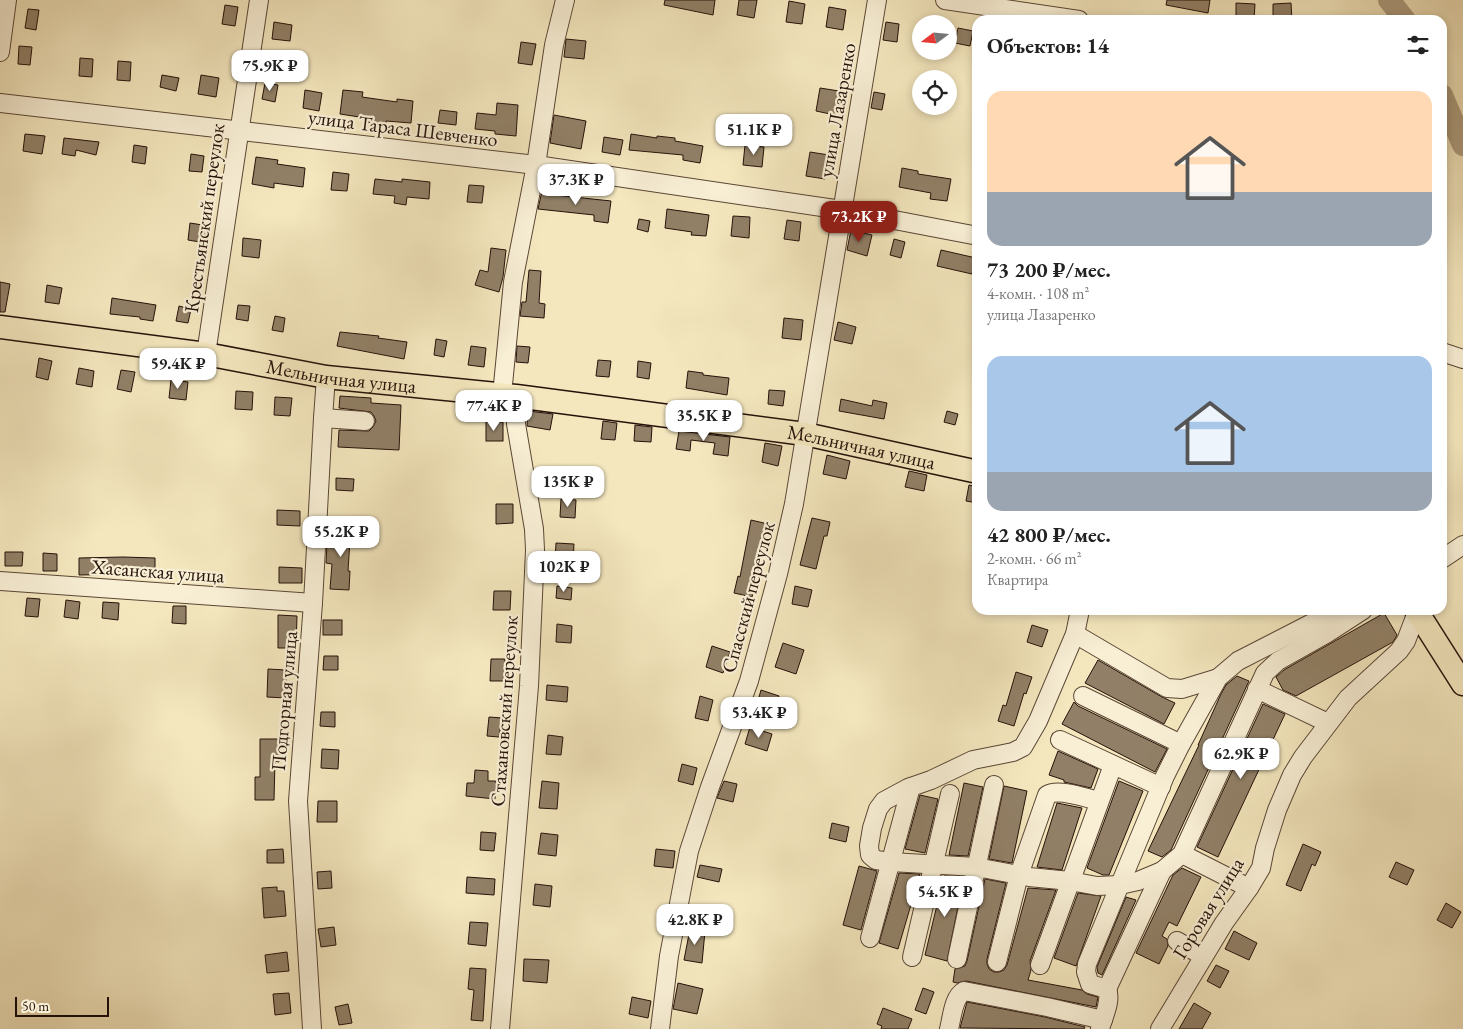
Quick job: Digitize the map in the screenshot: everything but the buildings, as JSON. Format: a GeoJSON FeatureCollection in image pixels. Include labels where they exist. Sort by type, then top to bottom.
{"type":"FeatureCollection","features":[{"type":"Feature","properties":{"kind":"main road","name":"Мельничная улица"},"geometry":{"type":"LineString","coordinates":[[0,327],[206,354],[326,377],[509,395],[805,434],[972,471]]}},
{"type":"Feature","properties":{"kind":"main road"},"geometry":{"type":"LineString","coordinates":[[1420,615],[1463,684]]}},
{"type":"Feature","properties":{"kind":"street"},"geometry":{"type":"LineString","coordinates":[[0,52],[7,0]]}},
{"type":"Feature","properties":{"kind":"street","name":"Крестьянский переулок"},"geometry":{"type":"LineString","coordinates":[[206,354],[258,0]]}},
{"type":"Feature","properties":{"kind":"street","name":"Стахановский переулок"},"geometry":{"type":"LineString","coordinates":[[500,1029],[529,686],[535,550],[534,529],[516,424],[509,395],[513,282],[536,165],[554,44],[565,0]]}},
{"type":"Feature","properties":{"kind":"street","name":"улица Лазаренко"},"geometry":{"type":"LineString","coordinates":[[805,434],[877,0]]}},
{"type":"Feature","properties":{"kind":"street"},"geometry":{"type":"LineString","coordinates":[[946,0],[1046,15]]}},
{"type":"Feature","properties":{"kind":"street","name":"улица Тараса Шевченко"},"geometry":{"type":"LineString","coordinates":[[0,103],[536,165],[842,210],[972,235]]}},
{"type":"Feature","properties":{"kind":"street"},"geometry":{"type":"LineString","coordinates":[[1447,354],[1463,359]]}},
{"type":"Feature","properties":{"kind":"street","name":"Подгорная улица"},"geometry":{"type":"LineString","coordinates":[[312,1029],[298,801],[313,603],[326,377]]}},
{"type":"Feature","properties":{"kind":"street"},"geometry":{"type":"LineString","coordinates":[[323,418],[365,421]]}},
{"type":"Feature","properties":{"kind":"street","name":"Спасский переулок"},"geometry":{"type":"LineString","coordinates":[[660,1029],[670,956],[689,851],[752,672],[794,504],[805,434]]}},
{"type":"Feature","properties":{"kind":"street"},"geometry":{"type":"LineString","coordinates":[[1447,556],[1463,545]]}},
{"type":"Feature","properties":{"kind":"street","name":"Хасанская улица"},"geometry":{"type":"LineString","coordinates":[[0,581],[313,603]]}},
{"type":"Feature","properties":{"kind":"street"},"geometry":{"type":"LineString","coordinates":[[1079,615],[1075,634],[1038,721],[1023,747],[1014,752],[973,760],[884,801],[878,809],[872,828],[869,846],[870,855],[876,860],[976,868],[1097,886],[1120,886],[1162,871],[1182,854],[1265,673],[1278,661],[1355,615]]}},
{"type":"Feature","properties":{"kind":"street"},"geometry":{"type":"LineString","coordinates":[[1107,989],[1090,984],[1086,972],[1087,964],[1160,787],[1181,744],[1218,678],[1238,661],[1326,615]]}},
{"type":"Feature","properties":{"kind":"street","name":"Горовая улица"},"geometry":{"type":"LineString","coordinates":[[1160,1029],[1224,922],[1261,868],[1277,810],[1292,775],[1303,757],[1348,698],[1399,651],[1406,641],[1416,615]]}},
{"type":"Feature","properties":{"kind":"street"},"geometry":{"type":"LineString","coordinates":[[1075,634],[1167,688],[1182,689],[1218,678]]}},
{"type":"Feature","properties":{"kind":"street"},"geometry":{"type":"LineString","coordinates":[[1257,690],[1328,723]]}},
{"type":"Feature","properties":{"kind":"street"},"geometry":{"type":"LineString","coordinates":[[1083,696],[1181,744]]}},
{"type":"Feature","properties":{"kind":"street"},"geometry":{"type":"LineString","coordinates":[[1060,740],[1160,787]]}},
{"type":"Feature","properties":{"kind":"street"},"geometry":{"type":"LineString","coordinates":[[1040,965],[1113,765]]}},
{"type":"Feature","properties":{"kind":"street"},"geometry":{"type":"LineString","coordinates":[[957,959],[994,785]]}},
{"type":"Feature","properties":{"kind":"street"},"geometry":{"type":"LineString","coordinates":[[870,938],[911,787]]}},
{"type":"Feature","properties":{"kind":"street"},"geometry":{"type":"LineString","coordinates":[[997,962],[1019,875],[1047,795],[1053,791],[1099,801]]}},
{"type":"Feature","properties":{"kind":"street"},"geometry":{"type":"LineString","coordinates":[[912,957],[950,794]]}},
{"type":"Feature","properties":{"kind":"street"},"geometry":{"type":"LineString","coordinates":[[1182,854],[1249,888]]}},
{"type":"Feature","properties":{"kind":"street"},"geometry":{"type":"LineString","coordinates":[[949,1029],[956,1001],[959,994],[964,991],[1047,1007],[1102,1025],[1109,993],[1107,989],[1162,871]]}},
{"type":"Feature","properties":{"kind":"street"},"geometry":{"type":"LineString","coordinates":[[1177,941],[1203,956]]}},
{"type":"Feature","properties":{"kind":"waterway"},"geometry":{"type":"LineString","coordinates":[[1389,0],[1401,15]]}},
{"type":"Feature","properties":{"kind":"waterway"},"geometry":{"type":"LineString","coordinates":[[1447,107],[1463,145]]}}]}
